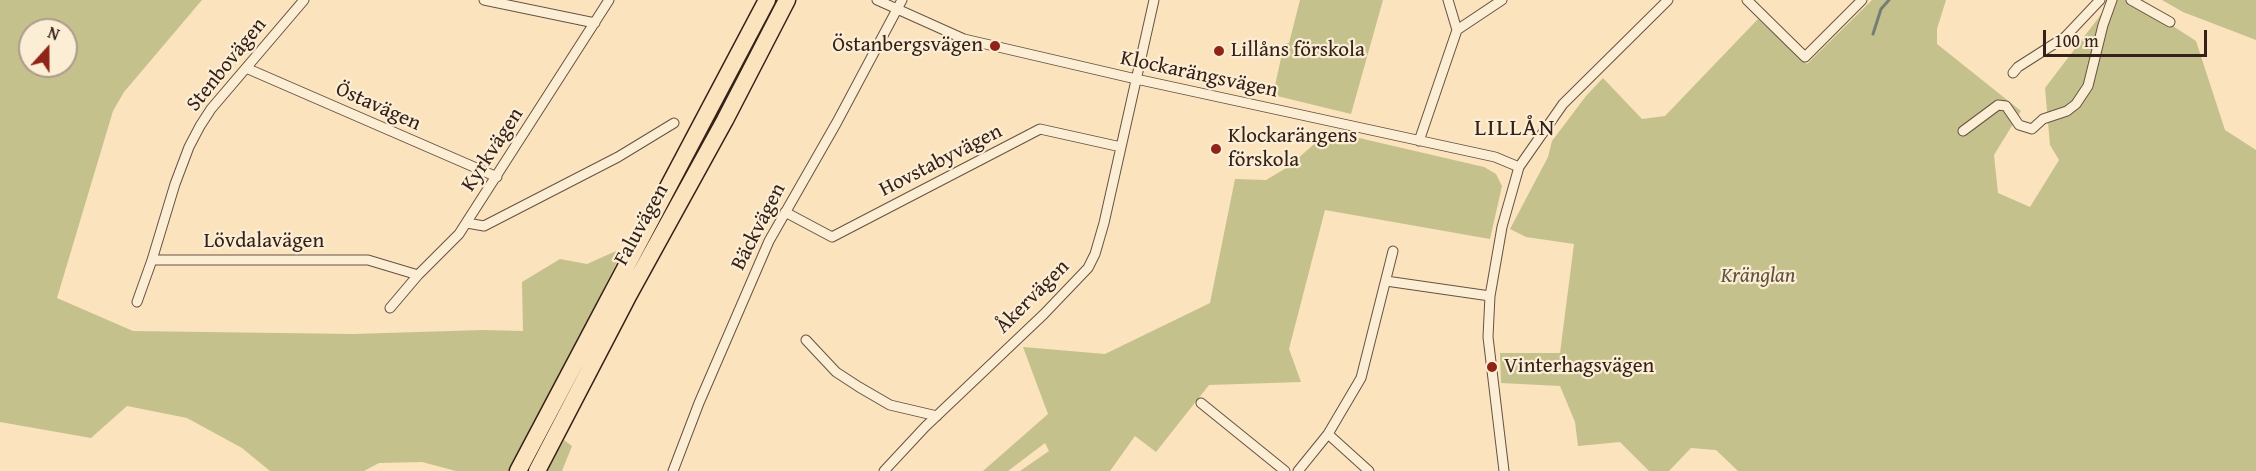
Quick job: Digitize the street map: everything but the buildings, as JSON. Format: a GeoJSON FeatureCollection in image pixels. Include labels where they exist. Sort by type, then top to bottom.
{"type":"FeatureCollection","features":[{"type":"Feature","properties":{"kind":"highway","name":"Faluvägen"},"geometry":{"type":"LineString","coordinates":[[518,471],[766,0]]}},
{"type":"Feature","properties":{"kind":"highway","name":"Faluvägen"},"geometry":{"type":"LineString","coordinates":[[537,471],[787,0]]}},
{"type":"Feature","properties":{"kind":"street","name":"Stenbovägen"},"geometry":{"type":"LineString","coordinates":[[152,260],[189,147],[211,109],[304,0]]}},
{"type":"Feature","properties":{"kind":"street"},"geometry":{"type":"LineString","coordinates":[[484,0],[594,23]]}},
{"type":"Feature","properties":{"kind":"street","name":"Kyrkvägen"},"geometry":{"type":"LineString","coordinates":[[390,308],[467,223],[609,0]]}},
{"type":"Feature","properties":{"kind":"street","name":"Klockarängsvägen"},"geometry":{"type":"LineString","coordinates":[[877,0],[964,39],[1495,157],[1519,167]]}},
{"type":"Feature","properties":{"kind":"street"},"geometry":{"type":"LineString","coordinates":[[897,10],[903,0]]}},
{"type":"Feature","properties":{"kind":"street","name":"Åkervägen"},"geometry":{"type":"LineString","coordinates":[[884,471],[1088,268],[1095,254],[1104,223],[1154,0]]}},
{"type":"Feature","properties":{"kind":"street"},"geometry":{"type":"LineString","coordinates":[[1419,141],[1457,30],[1448,0]]}},
{"type":"Feature","properties":{"kind":"street"},"geometry":{"type":"LineString","coordinates":[[1457,30],[1502,0]]}},
{"type":"Feature","properties":{"kind":"street"},"geometry":{"type":"LineString","coordinates":[[1748,0],[1805,57],[1862,0]]}},
{"type":"Feature","properties":{"kind":"street"},"geometry":{"type":"LineString","coordinates":[[2013,73],[2025,62],[2066,37],[2100,0]]}},
{"type":"Feature","properties":{"kind":"street"},"geometry":{"type":"LineString","coordinates":[[1963,131],[1998,105],[2006,105],[2019,125],[2032,129],[2043,119],[2067,111],[2076,104],[2088,86],[2103,25],[2112,0]]}},
{"type":"Feature","properties":{"kind":"street"},"geometry":{"type":"LineString","coordinates":[[2131,0],[2170,22]]}},
{"type":"Feature","properties":{"kind":"street"},"geometry":{"type":"LineString","coordinates":[[1504,471],[1488,337],[1490,296],[1502,227],[1519,167],[1563,104],[1666,1]]}},
{"type":"Feature","properties":{"kind":"street","name":"Bäckvägen"},"geometry":{"type":"LineString","coordinates":[[673,471],[749,284],[769,241],[897,10]]}},
{"type":"Feature","properties":{"kind":"street","name":"Östavägen"},"geometry":{"type":"LineString","coordinates":[[246,68],[497,177]]}},
{"type":"Feature","properties":{"kind":"street"},"geometry":{"type":"LineString","coordinates":[[467,223],[484,226],[618,157],[674,123]]}},
{"type":"Feature","properties":{"kind":"street","name":"Hovstabyvägen"},"geometry":{"type":"LineString","coordinates":[[785,212],[832,237],[1040,129],[1121,147]]}},
{"type":"Feature","properties":{"kind":"street"},"geometry":{"type":"LineString","coordinates":[[1299,471],[1328,434],[1361,378],[1393,251]]}},
{"type":"Feature","properties":{"kind":"street"},"geometry":{"type":"LineString","coordinates":[[137,302],[152,260]]}},
{"type":"Feature","properties":{"kind":"street","name":"Lövdalavägen"},"geometry":{"type":"LineString","coordinates":[[152,260],[368,260],[418,275]]}},
{"type":"Feature","properties":{"kind":"street"},"geometry":{"type":"LineString","coordinates":[[1386,281],[1490,296]]}},
{"type":"Feature","properties":{"kind":"street"},"geometry":{"type":"LineString","coordinates":[[806,340],[836,372],[890,405],[937,416]]}},
{"type":"Feature","properties":{"kind":"street"},"geometry":{"type":"LineString","coordinates":[[1201,403],[1285,471]]}},
{"type":"Feature","properties":{"kind":"street"},"geometry":{"type":"LineString","coordinates":[[1328,434],[1369,471]]}},
{"type":"Feature","properties":{"kind":"green space"},"geometry":{"type":"Polygon","coordinates":[[[0,0],[202,0],[124,92],[113,111],[57,298],[133,331],[353,334],[523,331],[522,282],[560,259],[587,264],[616,251],[617,262],[512,471],[456,471],[422,462],[379,463],[364,471],[270,471],[242,448],[187,418],[127,406],[91,438],[0,422],[0,0]]]}},
{"type":"Feature","properties":{"kind":"green space"},"geometry":{"type":"Polygon","coordinates":[[[1300,0],[1383,0],[1351,114],[1273,95],[1284,44],[1289,43],[1300,0]]]}},
{"type":"Feature","properties":{"kind":"green space","name":"Kränglan"},"geometry":{"type":"Polygon","coordinates":[[[1872,0],[1946,0],[1937,29],[1937,44],[2021,111],[1994,155],[1998,193],[2030,207],[2059,160],[2050,145],[2045,88],[2112,0],[2133,0],[2196,41],[2225,130],[2256,150],[2256,471],[1738,471],[1716,450],[1691,448],[1669,471],[1649,471],[1620,442],[1578,446],[1575,422],[1560,386],[1501,383],[1500,353],[1560,353],[1574,244],[1526,237],[1510,229],[1548,157],[1552,141],[1586,96],[1603,78],[1642,119],[1665,116],[1758,19],[1807,64],[1872,0]]]}},
{"type":"Feature","properties":{"kind":"green space"},"geometry":{"type":"Polygon","coordinates":[[[2162,0],[2256,0],[2256,40],[2183,12],[2162,0]]]}},
{"type":"Feature","properties":{"kind":"green space"},"geometry":{"type":"Polygon","coordinates":[[[1329,131],[1484,167],[1496,174],[1502,186],[1490,239],[1325,210],[1289,349],[1301,382],[1209,385],[1156,452],[1135,436],[1110,471],[1020,471],[1049,451],[1045,443],[1008,471],[983,471],[1048,414],[1023,347],[1105,354],[1210,303],[1235,179],[1266,180],[1288,167],[1329,131]]]}},
{"type":"Feature","properties":{"kind":"green space"},"geometry":{"type":"Polygon","coordinates":[[[564,440],[572,446],[562,471],[547,471],[564,440]]]}},
{"type":"Feature","properties":{"kind":"waterway"},"geometry":{"type":"LineString","coordinates":[[1873,34],[1881,9],[1889,0]]}},
{"type":"Feature","properties":{"kind":"place","name":"Östanbergsvägen"},"geometry":{"type":"Point","coordinates":[995,46]}},
{"type":"Feature","properties":{"kind":"place","name":"Lillåns förskola"},"geometry":{"type":"Point","coordinates":[1219,51]}},
{"type":"Feature","properties":{"kind":"place","name":"Klockarängens förskola"},"geometry":{"type":"Point","coordinates":[1216,149]}},
{"type":"Feature","properties":{"kind":"place","name":"Vinterhagsvägen"},"geometry":{"type":"Point","coordinates":[1492,367]}},
{"type":"Feature","properties":{"kind":"district","name":"LILLÅN"},"geometry":{"type":"Point","coordinates":[1515,129]}}]}
